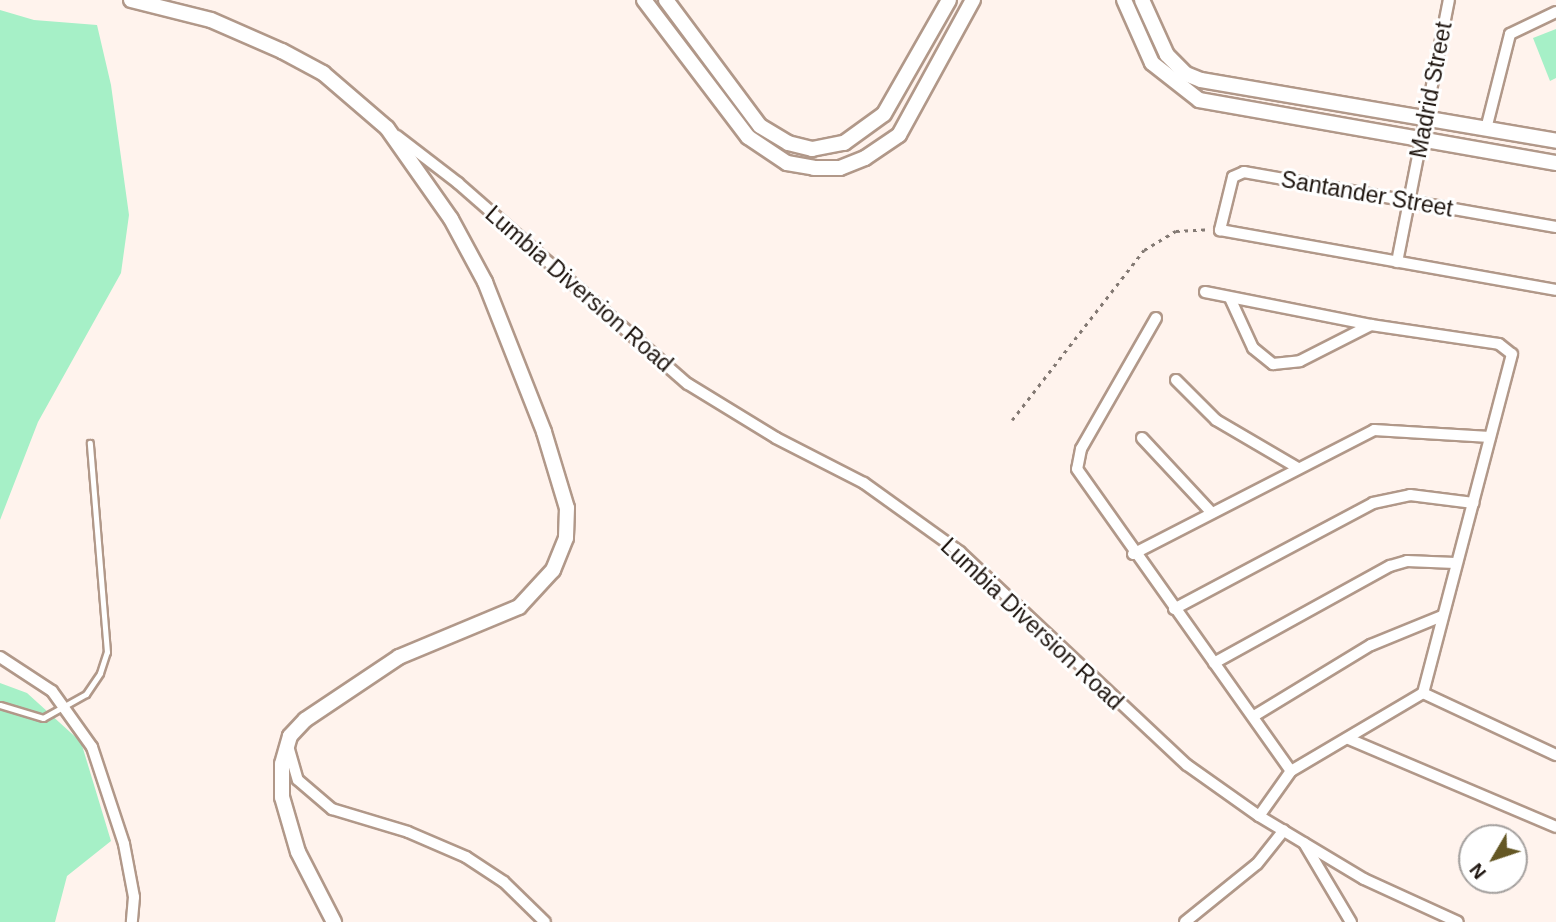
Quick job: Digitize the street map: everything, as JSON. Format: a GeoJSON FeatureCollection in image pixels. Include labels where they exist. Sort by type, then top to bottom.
{"type":"FeatureCollection","features":[{"type":"Feature","properties":{"kind":"street"},"geometry":{"type":"LineString","coordinates":[[131,0],[211,20],[282,51],[323,73],[387,128],[451,219],[485,282],[544,432],[569,523],[554,570],[519,607],[399,657],[305,720],[287,742],[282,764],[286,811],[315,891],[334,922]]}},
{"type":"Feature","properties":{"kind":"street"},"geometry":{"type":"LineString","coordinates":[[644,0],[748,138],[788,163],[814,168],[840,168],[865,158],[899,135],[973,0]]}},
{"type":"Feature","properties":{"kind":"street"},"geometry":{"type":"LineString","coordinates":[[666,0],[760,126],[788,142],[812,149],[844,144],[884,114],[949,0]]}},
{"type":"Feature","properties":{"kind":"street"},"geometry":{"type":"LineString","coordinates":[[1124,0],[1152,63],[1184,91],[1214,104],[1556,163]]}},
{"type":"Feature","properties":{"kind":"street"},"geometry":{"type":"LineString","coordinates":[[1142,0],[1162,47],[1186,74],[1221,85],[1426,116],[1556,141]]}},
{"type":"Feature","properties":{"kind":"street","name":"Madrid Street"},"geometry":{"type":"LineString","coordinates":[[1397,262],[1449,0]]}},
{"type":"Feature","properties":{"kind":"street"},"geometry":{"type":"LineString","coordinates":[[1486,129],[1510,34],[1556,12]]}},
{"type":"Feature","properties":{"kind":"street"},"geometry":{"type":"LineString","coordinates":[[1267,112],[1269,92]]}},
{"type":"Feature","properties":{"kind":"street","name":"Lumbia Diversion Road"},"geometry":{"type":"LineString","coordinates":[[387,128],[458,183],[688,384],[776,438],[864,483],[960,552],[1141,725],[1187,765],[1259,816],[1364,879],[1458,922]]}},
{"type":"Feature","properties":{"kind":"street","name":"Santander Street"},"geometry":{"type":"LineString","coordinates":[[1220,230],[1232,182],[1240,172],[1556,227]]}},
{"type":"Feature","properties":{"kind":"street"},"geometry":{"type":"LineString","coordinates":[[1220,230],[1556,290]]}},
{"type":"Feature","properties":{"kind":"street"},"geometry":{"type":"LineString","coordinates":[[1205,292],[1371,325],[1499,344],[1510,350],[1512,359],[1455,563],[1423,693],[1291,771],[1259,816]]}},
{"type":"Feature","properties":{"kind":"street"},"geometry":{"type":"LineString","coordinates":[[1230,298],[1253,348],[1273,364],[1300,361],[1371,325]]}},
{"type":"Feature","properties":{"kind":"street"},"geometry":{"type":"LineString","coordinates":[[1156,318],[1076,460],[1079,475],[1291,771]]}},
{"type":"Feature","properties":{"kind":"street"},"geometry":{"type":"LineString","coordinates":[[1176,380],[1216,420],[1296,467]]}},
{"type":"Feature","properties":{"kind":"street"},"geometry":{"type":"LineString","coordinates":[[1133,554],[1296,467],[1385,428],[1490,437]]}},
{"type":"Feature","properties":{"kind":"street"},"geometry":{"type":"LineString","coordinates":[[1142,438],[1210,511]]}},
{"type":"Feature","properties":{"kind":"street"},"geometry":{"type":"LineString","coordinates":[[1174,609],[1373,503],[1410,495],[1473,503]]}},
{"type":"Feature","properties":{"kind":"street"},"geometry":{"type":"LineString","coordinates":[[1214,663],[1390,566],[1407,561],[1455,563]]}},
{"type":"Feature","properties":{"kind":"street"},"geometry":{"type":"LineString","coordinates":[[1254,716],[1371,645],[1442,616]]}},
{"type":"Feature","properties":{"kind":"street"},"geometry":{"type":"LineString","coordinates":[[0,657],[29,674],[66,706],[92,747],[114,804],[134,897],[132,922]]}},
{"type":"Feature","properties":{"kind":"street"},"geometry":{"type":"LineString","coordinates":[[1423,693],[1556,755]]}},
{"type":"Feature","properties":{"kind":"street"},"geometry":{"type":"LineString","coordinates":[[1349,739],[1556,827]]}},
{"type":"Feature","properties":{"kind":"street"},"geometry":{"type":"LineString","coordinates":[[287,742],[299,780],[332,809],[408,832],[466,857],[504,882],[545,922]]}},
{"type":"Feature","properties":{"kind":"street"},"geometry":{"type":"LineString","coordinates":[[1185,922],[1257,864],[1284,830]]}},
{"type":"Feature","properties":{"kind":"street"},"geometry":{"type":"LineString","coordinates":[[1303,841],[1352,922]]}},
{"type":"Feature","properties":{"kind":"lane"},"geometry":{"type":"LineString","coordinates":[[0,705],[36,719],[66,706],[94,685],[107,652],[90,443]]}},
{"type":"Feature","properties":{"kind":"path"},"geometry":{"type":"LineString","coordinates":[[1012,420],[1144,250],[1176,231],[1220,230]]}},
{"type":"Feature","properties":{"kind":"green space"},"geometry":{"type":"Polygon","coordinates":[[[0,10],[34,20],[97,25],[111,85],[129,215],[121,273],[38,422],[0,520],[0,10]]]}},
{"type":"Feature","properties":{"kind":"green space"},"geometry":{"type":"Polygon","coordinates":[[[1556,29],[1556,78],[1550,81],[1533,38],[1556,29]]]}},
{"type":"Feature","properties":{"kind":"green space"},"geometry":{"type":"Polygon","coordinates":[[[0,683],[27,693],[81,742],[111,841],[67,876],[55,922],[0,922],[0,683]]]}}]}
